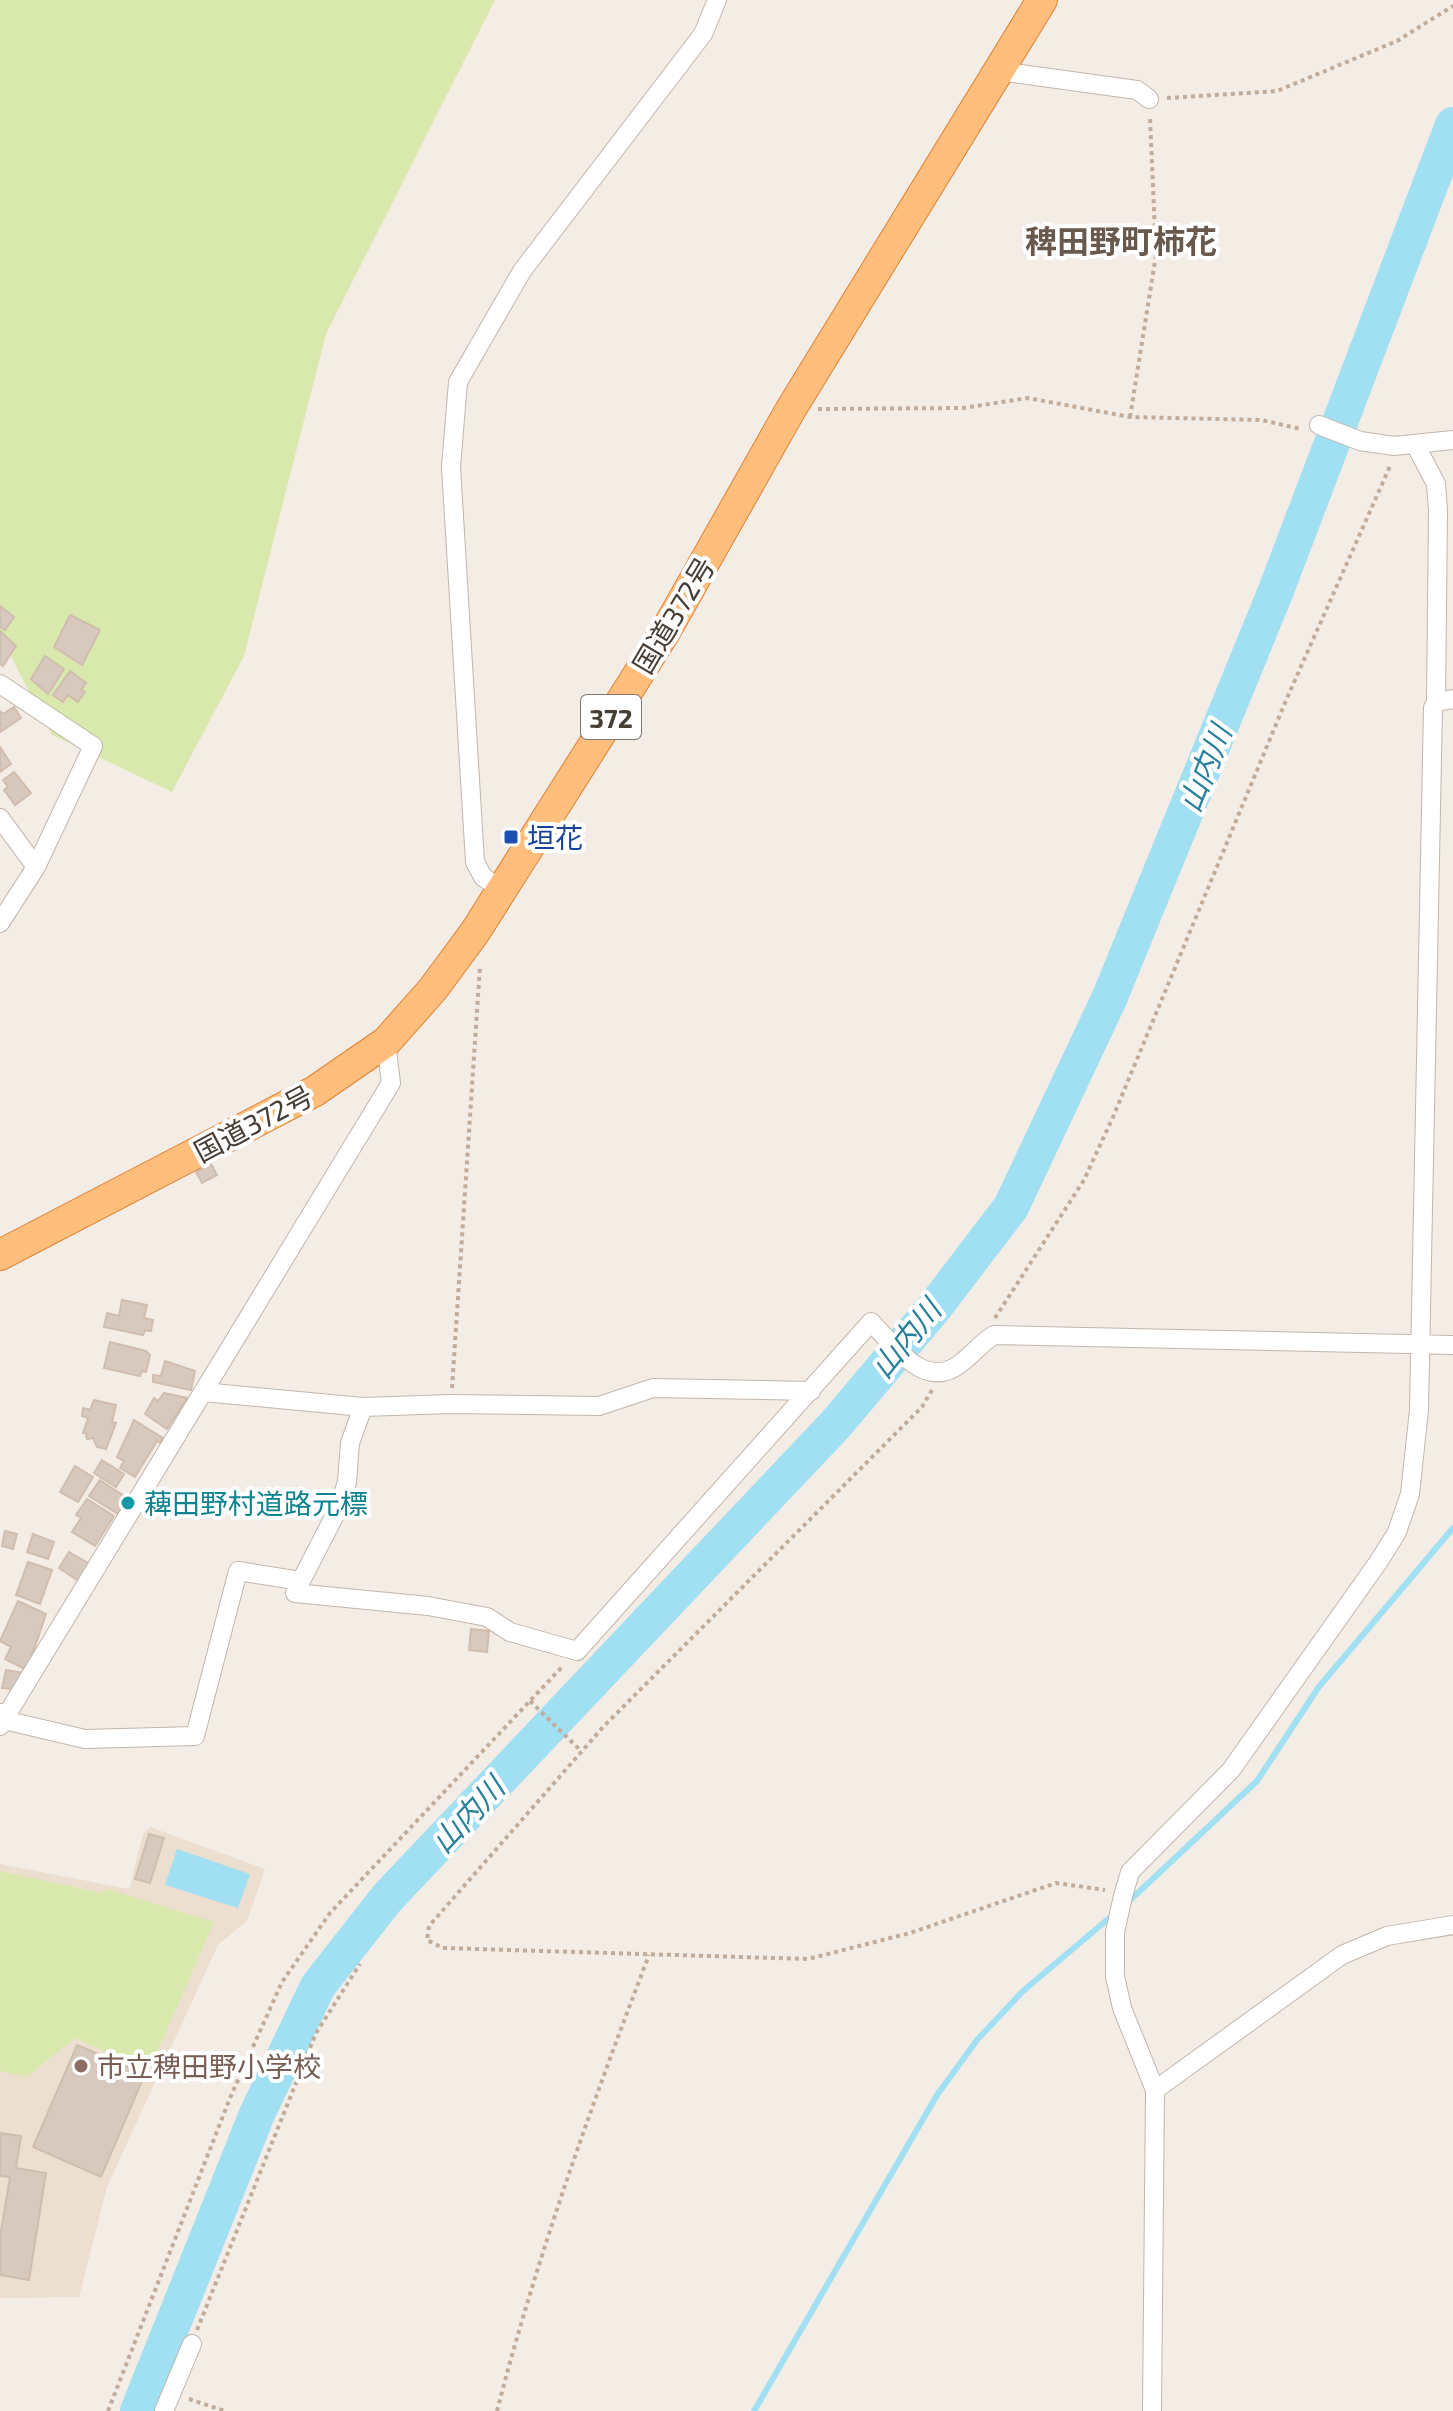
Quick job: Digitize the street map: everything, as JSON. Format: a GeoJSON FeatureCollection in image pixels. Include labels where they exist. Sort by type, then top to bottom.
{"type":"FeatureCollection","features":[{"type":"Feature","properties":{"kind":"highway","name":"国道372号"},"geometry":{"type":"LineString","coordinates":[[0,1255],[315,1091],[386,1042],[433,989],[475,932],[665,632],[791,409],[1042,0]]}},
{"type":"Feature","properties":{"kind":"street"},"geometry":{"type":"LineString","coordinates":[[502,890],[483,877],[475,862],[451,467],[458,382],[522,271],[703,34],[717,0]]}},
{"type":"Feature","properties":{"kind":"street"},"geometry":{"type":"LineString","coordinates":[[999,71],[1137,90],[1149,99]]}},
{"type":"Feature","properties":{"kind":"street"},"geometry":{"type":"LineString","coordinates":[[1319,425],[1360,441],[1394,446],[1453,440]]}},
{"type":"Feature","properties":{"kind":"street"},"geometry":{"type":"LineString","coordinates":[[1152,2411],[1155,2090],[1122,2008],[1115,1976],[1115,1932],[1123,1896],[1130,1872],[1231,1770],[1397,1532],[1410,1494],[1421,1344],[1432,724],[1445,700],[1436,484],[1415,444]]}},
{"type":"Feature","properties":{"kind":"street"},"geometry":{"type":"LineString","coordinates":[[0,684],[93,746],[36,867],[0,923]]}},
{"type":"Feature","properties":{"kind":"street"},"geometry":{"type":"LineString","coordinates":[[0,818],[36,867]]}},
{"type":"Feature","properties":{"kind":"street"},"geometry":{"type":"LineString","coordinates":[[301,1581],[238,1571],[195,1736],[85,1739],[1,1720],[391,1083],[386,1042]]}},
{"type":"Feature","properties":{"kind":"street"},"geometry":{"type":"LineString","coordinates":[[363,1407],[350,1443],[347,1482],[339,1507],[295,1593],[428,1606],[487,1617],[510,1632],[577,1651],[871,1322],[920,1370],[941,1374],[961,1364],[994,1335],[1453,1345]]}},
{"type":"Feature","properties":{"kind":"street"},"geometry":{"type":"LineString","coordinates":[[203,1392],[363,1407],[451,1404],[599,1406],[653,1388],[811,1391]]}},
{"type":"Feature","properties":{"kind":"street"},"geometry":{"type":"LineString","coordinates":[[1155,2090],[1342,1955],[1387,1936],[1453,1925]]}},
{"type":"Feature","properties":{"kind":"street"},"geometry":{"type":"LineString","coordinates":[[168,2402],[192,2344]]}},
{"type":"Feature","properties":{"kind":"path"},"geometry":{"type":"LineString","coordinates":[[1130,417],[1156,255],[1149,99],[1277,91],[1397,41],[1453,6]]}},
{"type":"Feature","properties":{"kind":"path"},"geometry":{"type":"LineString","coordinates":[[791,409],[963,408],[1028,398],[1130,417],[1261,420],[1313,432],[1319,425]]}},
{"type":"Feature","properties":{"kind":"path"},"geometry":{"type":"LineString","coordinates":[[994,1335],[993,1321],[1084,1180],[1113,1117],[1337,581],[1389,473],[1394,446]]}},
{"type":"Feature","properties":{"kind":"path"},"geometry":{"type":"LineString","coordinates":[[451,1404],[477,1046],[480,960],[475,932]]}},
{"type":"Feature","properties":{"kind":"path"},"geometry":{"type":"LineString","coordinates":[[941,1374],[922,1407],[579,1749],[429,1926],[427,1940],[443,1948],[808,1959],[910,1933],[1056,1883],[1096,1886],[1123,1896]]}},
{"type":"Feature","properties":{"kind":"path"},"geometry":{"type":"LineString","coordinates":[[108,2411],[230,2098],[282,1982],[330,1913],[577,1651]]}},
{"type":"Feature","properties":{"kind":"path"},"geometry":{"type":"LineString","coordinates":[[530,1701],[579,1749]]}},
{"type":"Feature","properties":{"kind":"path"},"geometry":{"type":"LineString","coordinates":[[497,2411],[523,2309],[552,2234],[590,2109],[649,1955]]}},
{"type":"Feature","properties":{"kind":"path"},"geometry":{"type":"LineString","coordinates":[[192,2344],[304,2060],[316,2033],[360,1964]]}},
{"type":"Feature","properties":{"kind":"path"},"geometry":{"type":"LineString","coordinates":[[168,2402],[225,2411]]}},
{"type":"Feature","properties":{"kind":"shaded area","name":"市立稗田野小学校"},"geometry":{"type":"Polygon","coordinates":[[[150,1827],[265,1869],[247,1921],[218,1945],[107,2187],[79,2297],[0,2298],[0,1864],[129,1889],[143,1834],[150,1827]]]}},
{"type":"Feature","properties":{"kind":"green space"},"geometry":{"type":"Polygon","coordinates":[[[0,0],[495,0],[326,334],[244,656],[172,792],[52,735],[0,636],[0,0]]]}},
{"type":"Feature","properties":{"kind":"green space"},"geometry":{"type":"Polygon","coordinates":[[[0,1871],[102,1893],[108,1889],[214,1922],[149,2071],[75,2038],[27,2077],[0,2071],[0,1871]]]}},
{"type":"Feature","properties":{"kind":"water"},"geometry":{"type":"Polygon","coordinates":[[[177,1849],[250,1874],[238,1908],[165,1885],[177,1849]]]}},
{"type":"Feature","properties":{"kind":"building"},"geometry":{"type":"Polygon","coordinates":[[[0,606],[14,617],[5,630],[0,627],[0,606]]]}},
{"type":"Feature","properties":{"kind":"building"},"geometry":{"type":"Polygon","coordinates":[[[70,615],[100,630],[82,665],[54,647],[70,615]]]}},
{"type":"Feature","properties":{"kind":"building"},"geometry":{"type":"Polygon","coordinates":[[[0,631],[16,646],[3,666],[0,664],[0,631]]]}},
{"type":"Feature","properties":{"kind":"building"},"geometry":{"type":"Polygon","coordinates":[[[45,656],[64,669],[48,694],[31,679],[45,656]]]}},
{"type":"Feature","properties":{"kind":"building"},"geometry":{"type":"Polygon","coordinates":[[[70,671],[86,683],[81,690],[85,692],[78,702],[68,695],[63,702],[53,695],[70,671]]]}},
{"type":"Feature","properties":{"kind":"building"},"geometry":{"type":"Polygon","coordinates":[[[14,707],[21,718],[0,732],[0,711],[3,714],[14,707]]]}},
{"type":"Feature","properties":{"kind":"building"},"geometry":{"type":"Polygon","coordinates":[[[0,747],[11,764],[0,772],[0,747]]]}},
{"type":"Feature","properties":{"kind":"building"},"geometry":{"type":"Polygon","coordinates":[[[14,772],[31,793],[15,805],[4,790],[8,787],[3,780],[14,772]]]}},
{"type":"Feature","properties":{"kind":"building"},"geometry":{"type":"Polygon","coordinates":[[[211,1164],[217,1175],[202,1183],[196,1172],[211,1164]]]}},
{"type":"Feature","properties":{"kind":"building"},"geometry":{"type":"Polygon","coordinates":[[[122,1300],[147,1305],[144,1318],[153,1320],[151,1331],[145,1330],[143,1335],[104,1327],[107,1313],[119,1316],[122,1300]]]}},
{"type":"Feature","properties":{"kind":"building"},"geometry":{"type":"Polygon","coordinates":[[[110,1342],[146,1351],[150,1355],[146,1372],[142,1371],[140,1376],[104,1368],[110,1342]]]}},
{"type":"Feature","properties":{"kind":"building"},"geometry":{"type":"Polygon","coordinates":[[[165,1361],[195,1371],[191,1390],[153,1382],[153,1375],[161,1376],[165,1361]]]}},
{"type":"Feature","properties":{"kind":"building"},"geometry":{"type":"Polygon","coordinates":[[[164,1393],[187,1398],[167,1429],[145,1414],[154,1398],[158,1401],[164,1393]]]}},
{"type":"Feature","properties":{"kind":"building"},"geometry":{"type":"Polygon","coordinates":[[[94,1400],[116,1405],[112,1422],[116,1423],[106,1449],[97,1447],[93,1438],[87,1439],[86,1433],[83,1433],[88,1418],[82,1416],[83,1408],[90,1410],[94,1400]]]}},
{"type":"Feature","properties":{"kind":"building"},"geometry":{"type":"Polygon","coordinates":[[[134,1420],[163,1438],[160,1443],[157,1441],[135,1477],[120,1468],[124,1461],[117,1457],[134,1420]]]}},
{"type":"Feature","properties":{"kind":"building"},"geometry":{"type":"Polygon","coordinates":[[[102,1460],[124,1474],[116,1487],[94,1473],[102,1460]]]}},
{"type":"Feature","properties":{"kind":"building"},"geometry":{"type":"Polygon","coordinates":[[[75,1466],[93,1477],[78,1502],[60,1492],[75,1466]]]}},
{"type":"Feature","properties":{"kind":"building"},"geometry":{"type":"Polygon","coordinates":[[[100,1480],[127,1498],[118,1514],[89,1496],[100,1480]]]}},
{"type":"Feature","properties":{"kind":"building"},"geometry":{"type":"Polygon","coordinates":[[[87,1499],[114,1516],[95,1546],[72,1532],[81,1518],[76,1515],[87,1499]]]}},
{"type":"Feature","properties":{"kind":"building"},"geometry":{"type":"Polygon","coordinates":[[[5,1531],[17,1534],[13,1549],[2,1546],[5,1531]]]}},
{"type":"Feature","properties":{"kind":"building"},"geometry":{"type":"Polygon","coordinates":[[[33,1534],[54,1542],[48,1559],[27,1552],[33,1534]]]}},
{"type":"Feature","properties":{"kind":"building"},"geometry":{"type":"Polygon","coordinates":[[[69,1552],[90,1564],[79,1581],[59,1568],[69,1552]]]}},
{"type":"Feature","properties":{"kind":"building"},"geometry":{"type":"Polygon","coordinates":[[[28,1562],[52,1570],[40,1604],[16,1595],[28,1562]]]}},
{"type":"Feature","properties":{"kind":"building"},"geometry":{"type":"Polygon","coordinates":[[[18,1601],[46,1614],[27,1670],[5,1659],[11,1647],[0,1641],[18,1601]]]}},
{"type":"Feature","properties":{"kind":"building"},"geometry":{"type":"Polygon","coordinates":[[[471,1629],[489,1631],[487,1652],[469,1650],[471,1629]]]}},
{"type":"Feature","properties":{"kind":"building"},"geometry":{"type":"Polygon","coordinates":[[[6,1670],[24,1673],[13,1689],[2,1688],[6,1670]]]}},
{"type":"Feature","properties":{"kind":"building"},"geometry":{"type":"Polygon","coordinates":[[[149,1834],[164,1838],[150,1883],[135,1879],[149,1834]]]}},
{"type":"Feature","properties":{"kind":"building"},"geometry":{"type":"Polygon","coordinates":[[[77,2045],[145,2074],[101,2177],[33,2147],[77,2045]]]}},
{"type":"Feature","properties":{"kind":"building"},"geometry":{"type":"Polygon","coordinates":[[[0,2133],[21,2136],[16,2168],[46,2173],[29,2280],[0,2275],[0,2237],[10,2177],[0,2176],[0,2133]]]}},
{"type":"Feature","properties":{"kind":"waterway","name":"山内川"},"geometry":{"type":"LineString","coordinates":[[138,2411],[257,2114],[318,1986],[387,1898],[835,1425],[934,1308],[1011,1207],[1109,999],[1275,593],[1453,125]]}},
{"type":"Feature","properties":{"kind":"waterway"},"geometry":{"type":"LineString","coordinates":[[1126,1904],[1257,1781],[1318,1688],[1453,1528]]}},
{"type":"Feature","properties":{"kind":"waterway"},"geometry":{"type":"LineString","coordinates":[[754,2411],[937,2095],[977,2040],[1023,1991],[1114,1914]]}},
{"type":"Feature","properties":{"kind":"place","name":"垣花"},"geometry":{"type":"Point","coordinates":[511,837]}},
{"type":"Feature","properties":{"kind":"place","name":"薭田野村道路元標"},"geometry":{"type":"Point","coordinates":[128,1503]}},
{"type":"Feature","properties":{"kind":"place","name":"市立稗田野小学校"},"geometry":{"type":"Point","coordinates":[81,2066]}},
{"type":"Feature","properties":{"kind":"district","name":"稗田野町柿花"},"geometry":{"type":"Point","coordinates":[1121,240]}}]}
